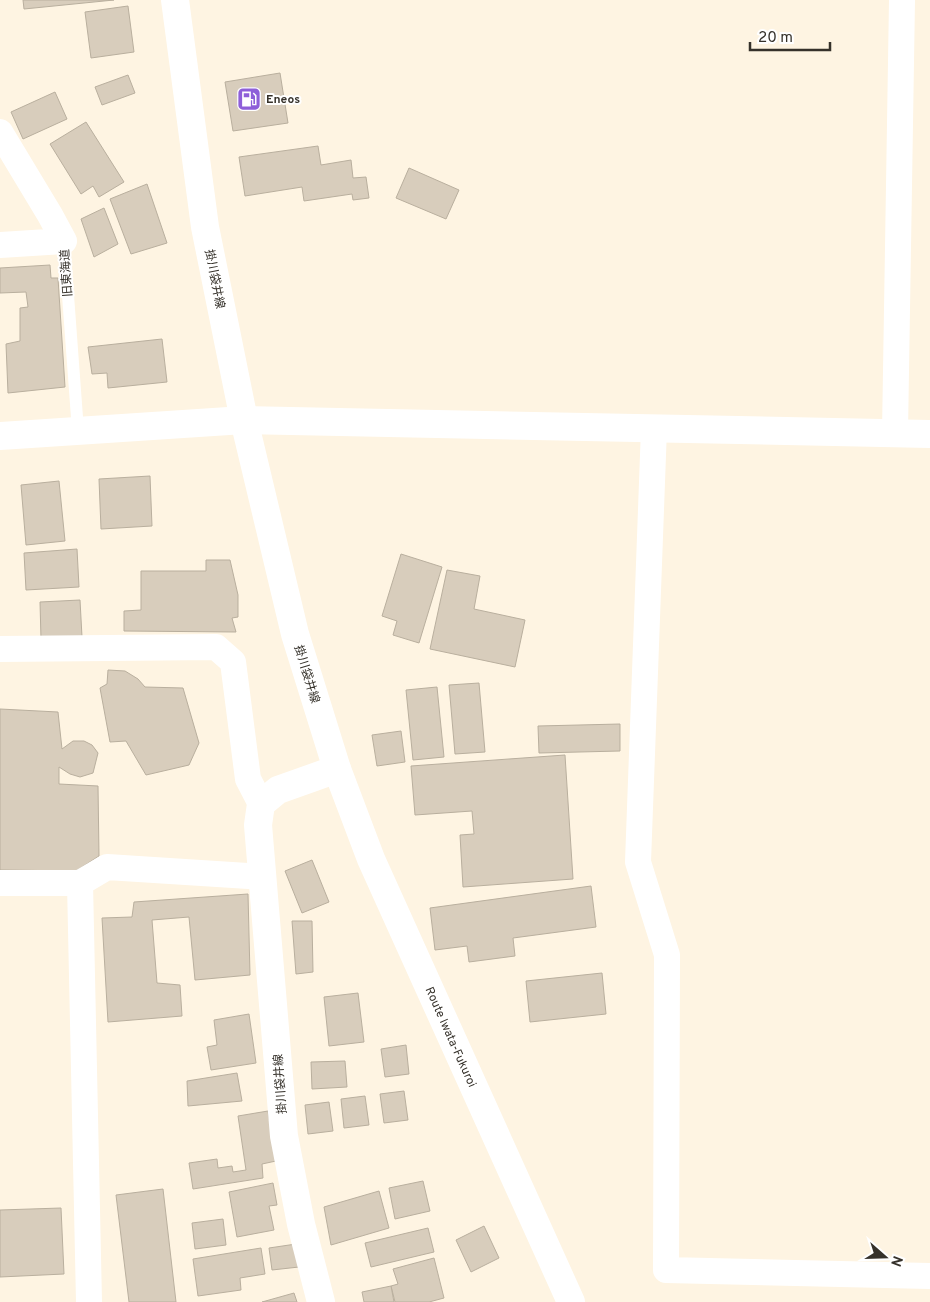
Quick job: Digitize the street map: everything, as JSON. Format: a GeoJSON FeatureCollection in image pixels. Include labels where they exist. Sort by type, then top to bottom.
{"type":"FeatureCollection","features":[{"type":"Feature","properties":{"kind":"main road","name":"掛川袋井線"},"geometry":{"type":"LineString","coordinates":[[175,0],[205,227],[244,420],[294,634],[337,769]]}},
{"type":"Feature","properties":{"kind":"main road"},"geometry":{"type":"LineString","coordinates":[[0,436],[244,420],[930,434]]}},
{"type":"Feature","properties":{"kind":"main road"},"geometry":{"type":"LineString","coordinates":[[261,804],[278,790],[337,769]]}},
{"type":"Feature","properties":{"kind":"main road","name":"Route Iwata-Fukuroi"},"geometry":{"type":"LineString","coordinates":[[337,769],[371,859],[571,1302]]}},
{"type":"Feature","properties":{"kind":"main road","name":"掛川袋井線"},"geometry":{"type":"LineString","coordinates":[[261,804],[258,825],[284,1136],[301,1224],[321,1302]]}},
{"type":"Feature","properties":{"kind":"street"},"geometry":{"type":"LineString","coordinates":[[895,433],[902,0]]}},
{"type":"Feature","properties":{"kind":"street","name":"旧東海道"},"geometry":{"type":"LineString","coordinates":[[0,132],[64,241]]}},
{"type":"Feature","properties":{"kind":"street"},"geometry":{"type":"LineString","coordinates":[[0,245],[64,241]]}},
{"type":"Feature","properties":{"kind":"street"},"geometry":{"type":"LineString","coordinates":[[654,428],[638,862],[667,954],[666,1270],[930,1276]]}},
{"type":"Feature","properties":{"kind":"street"},"geometry":{"type":"LineString","coordinates":[[0,649],[216,646],[233,662],[248,779],[261,804]]}},
{"type":"Feature","properties":{"kind":"street"},"geometry":{"type":"LineString","coordinates":[[0,882],[80,883],[107,867],[263,877]]}},
{"type":"Feature","properties":{"kind":"street"},"geometry":{"type":"LineString","coordinates":[[80,883],[89,1302]]}},
{"type":"Feature","properties":{"kind":"lane","name":"旧東海道"},"geometry":{"type":"LineString","coordinates":[[64,241],[78,430]]}},
{"type":"Feature","properties":{"kind":"building"},"geometry":{"type":"Polygon","coordinates":[[[23,0],[114,0],[24,9],[23,0]]]}},
{"type":"Feature","properties":{"kind":"building"},"geometry":{"type":"Polygon","coordinates":[[[128,6],[134,52],[91,58],[85,12],[128,6]]]}},
{"type":"Feature","properties":{"kind":"building"},"geometry":{"type":"Polygon","coordinates":[[[280,73],[288,123],[233,131],[225,82],[280,73]]]}},
{"type":"Feature","properties":{"kind":"building"},"geometry":{"type":"Polygon","coordinates":[[[128,75],[135,93],[102,105],[95,87],[128,75]]]}},
{"type":"Feature","properties":{"kind":"building"},"geometry":{"type":"Polygon","coordinates":[[[55,92],[67,119],[23,139],[11,112],[55,92]]]}},
{"type":"Feature","properties":{"kind":"building"},"geometry":{"type":"Polygon","coordinates":[[[86,122],[124,182],[99,197],[93,186],[81,194],[50,144],[86,122]]]}},
{"type":"Feature","properties":{"kind":"building"},"geometry":{"type":"Polygon","coordinates":[[[318,146],[321,165],[351,160],[353,178],[366,177],[369,198],[353,200],[352,194],[304,201],[302,187],[245,196],[239,157],[318,146]]]}},
{"type":"Feature","properties":{"kind":"building"},"geometry":{"type":"Polygon","coordinates":[[[409,168],[459,190],[446,219],[396,198],[409,168]]]}},
{"type":"Feature","properties":{"kind":"building"},"geometry":{"type":"Polygon","coordinates":[[[147,184],[167,243],[131,254],[110,199],[147,184]]]}},
{"type":"Feature","properties":{"kind":"building"},"geometry":{"type":"Polygon","coordinates":[[[104,208],[118,244],[94,257],[81,219],[104,208]]]}},
{"type":"Feature","properties":{"kind":"building"},"geometry":{"type":"Polygon","coordinates":[[[50,265],[51,278],[58,278],[65,387],[8,393],[6,344],[20,341],[20,308],[28,307],[26,292],[0,293],[0,268],[50,265]]]}},
{"type":"Feature","properties":{"kind":"building"},"geometry":{"type":"Polygon","coordinates":[[[162,339],[167,382],[108,388],[107,373],[92,374],[88,347],[162,339]]]}},
{"type":"Feature","properties":{"kind":"building"},"geometry":{"type":"Polygon","coordinates":[[[150,476],[152,526],[101,529],[99,479],[150,476]]]}},
{"type":"Feature","properties":{"kind":"building"},"geometry":{"type":"Polygon","coordinates":[[[59,481],[65,541],[26,545],[21,485],[59,481]]]}},
{"type":"Feature","properties":{"kind":"building"},"geometry":{"type":"Polygon","coordinates":[[[77,549],[79,587],[26,590],[24,553],[77,549]]]}},
{"type":"Feature","properties":{"kind":"building"},"geometry":{"type":"Polygon","coordinates":[[[401,554],[442,567],[419,643],[393,635],[397,621],[382,616],[401,554]]]}},
{"type":"Feature","properties":{"kind":"building"},"geometry":{"type":"Polygon","coordinates":[[[206,560],[230,560],[238,595],[238,617],[232,618],[236,632],[124,631],[124,611],[141,610],[141,571],[206,571],[206,560]]]}},
{"type":"Feature","properties":{"kind":"building"},"geometry":{"type":"Polygon","coordinates":[[[447,570],[480,576],[474,609],[525,620],[515,667],[430,649],[447,570]]]}},
{"type":"Feature","properties":{"kind":"building"},"geometry":{"type":"Polygon","coordinates":[[[80,600],[82,637],[41,639],[40,602],[80,600]]]}},
{"type":"Feature","properties":{"kind":"building"},"geometry":{"type":"Polygon","coordinates":[[[108,670],[125,671],[138,679],[145,687],[183,688],[199,743],[189,765],[146,775],[126,741],[110,742],[100,688],[107,684],[108,670]]]}},
{"type":"Feature","properties":{"kind":"building"},"geometry":{"type":"Polygon","coordinates":[[[479,683],[485,752],[455,754],[449,685],[479,683]]]}},
{"type":"Feature","properties":{"kind":"building"},"geometry":{"type":"Polygon","coordinates":[[[437,687],[444,757],[413,760],[406,690],[437,687]]]}},
{"type":"Feature","properties":{"kind":"building"},"geometry":{"type":"Polygon","coordinates":[[[0,709],[58,712],[62,749],[73,741],[84,741],[92,745],[98,753],[93,773],[80,777],[70,774],[59,767],[59,784],[98,786],[99,856],[76,871],[0,870],[0,709]]]}},
{"type":"Feature","properties":{"kind":"building"},"geometry":{"type":"Polygon","coordinates":[[[620,724],[620,751],[539,753],[538,726],[620,724]]]}},
{"type":"Feature","properties":{"kind":"building"},"geometry":{"type":"Polygon","coordinates":[[[401,731],[405,762],[377,766],[372,735],[401,731]]]}},
{"type":"Feature","properties":{"kind":"building"},"geometry":{"type":"Polygon","coordinates":[[[565,755],[573,879],[463,887],[460,835],[474,834],[472,811],[415,815],[411,766],[565,755]]]}},
{"type":"Feature","properties":{"kind":"building"},"geometry":{"type":"Polygon","coordinates":[[[312,860],[329,902],[302,913],[285,871],[312,860]]]}},
{"type":"Feature","properties":{"kind":"building"},"geometry":{"type":"Polygon","coordinates":[[[591,886],[596,927],[513,938],[515,956],[469,962],[467,946],[435,950],[430,908],[591,886]]]}},
{"type":"Feature","properties":{"kind":"building"},"geometry":{"type":"Polygon","coordinates":[[[248,894],[250,975],[195,980],[189,917],[152,920],[157,983],[180,985],[182,1016],[108,1022],[102,918],[132,917],[134,902],[248,894]]]}},
{"type":"Feature","properties":{"kind":"building"},"geometry":{"type":"Polygon","coordinates":[[[292,921],[312,921],[313,972],[296,974],[292,921]]]}},
{"type":"Feature","properties":{"kind":"building"},"geometry":{"type":"Polygon","coordinates":[[[602,973],[606,1014],[530,1022],[526,981],[602,973]]]}},
{"type":"Feature","properties":{"kind":"building"},"geometry":{"type":"Polygon","coordinates":[[[358,993],[364,1042],[329,1046],[324,997],[358,993]]]}},
{"type":"Feature","properties":{"kind":"building"},"geometry":{"type":"Polygon","coordinates":[[[249,1014],[256,1063],[211,1070],[207,1047],[217,1045],[214,1020],[249,1014]]]}},
{"type":"Feature","properties":{"kind":"building"},"geometry":{"type":"Polygon","coordinates":[[[406,1045],[409,1074],[385,1077],[381,1049],[406,1045]]]}},
{"type":"Feature","properties":{"kind":"building"},"geometry":{"type":"Polygon","coordinates":[[[345,1061],[347,1087],[312,1089],[311,1062],[345,1061]]]}},
{"type":"Feature","properties":{"kind":"building"},"geometry":{"type":"Polygon","coordinates":[[[237,1073],[242,1101],[188,1106],[187,1081],[237,1073]]]}},
{"type":"Feature","properties":{"kind":"building"},"geometry":{"type":"Polygon","coordinates":[[[404,1091],[408,1120],[384,1123],[380,1094],[404,1091]]]}},
{"type":"Feature","properties":{"kind":"building"},"geometry":{"type":"Polygon","coordinates":[[[365,1096],[369,1125],[344,1128],[341,1099],[365,1096]]]}},
{"type":"Feature","properties":{"kind":"building"},"geometry":{"type":"Polygon","coordinates":[[[329,1102],[333,1131],[308,1134],[305,1105],[329,1102]]]}},
{"type":"Feature","properties":{"kind":"building"},"geometry":{"type":"Polygon","coordinates":[[[268,1111],[276,1161],[262,1164],[263,1178],[193,1189],[189,1163],[217,1159],[218,1168],[232,1166],[233,1172],[246,1170],[238,1116],[268,1111]]]}},
{"type":"Feature","properties":{"kind":"building"},"geometry":{"type":"Polygon","coordinates":[[[423,1181],[430,1211],[395,1219],[389,1188],[423,1181]]]}},
{"type":"Feature","properties":{"kind":"building"},"geometry":{"type":"Polygon","coordinates":[[[273,1183],[277,1205],[269,1206],[274,1230],[237,1237],[229,1192],[273,1183]]]}},
{"type":"Feature","properties":{"kind":"building"},"geometry":{"type":"Polygon","coordinates":[[[163,1189],[176,1302],[129,1302],[116,1195],[163,1189]]]}},
{"type":"Feature","properties":{"kind":"building"},"geometry":{"type":"Polygon","coordinates":[[[379,1191],[389,1228],[331,1245],[324,1207],[379,1191]]]}},
{"type":"Feature","properties":{"kind":"building"},"geometry":{"type":"Polygon","coordinates":[[[61,1208],[64,1274],[0,1277],[0,1210],[61,1208]]]}},
{"type":"Feature","properties":{"kind":"building"},"geometry":{"type":"Polygon","coordinates":[[[223,1219],[226,1245],[195,1249],[192,1223],[223,1219]]]}},
{"type":"Feature","properties":{"kind":"building"},"geometry":{"type":"Polygon","coordinates":[[[484,1226],[499,1258],[471,1272],[456,1240],[484,1226]]]}},
{"type":"Feature","properties":{"kind":"building"},"geometry":{"type":"Polygon","coordinates":[[[428,1228],[434,1252],[371,1267],[365,1243],[428,1228]]]}},
{"type":"Feature","properties":{"kind":"building"},"geometry":{"type":"Polygon","coordinates":[[[296,1244],[299,1267],[272,1270],[269,1248],[296,1244]]]}},
{"type":"Feature","properties":{"kind":"building"},"geometry":{"type":"Polygon","coordinates":[[[261,1248],[265,1274],[240,1278],[241,1290],[198,1296],[193,1259],[261,1248]]]}},
{"type":"Feature","properties":{"kind":"building"},"geometry":{"type":"Polygon","coordinates":[[[434,1258],[444,1298],[429,1302],[395,1302],[391,1286],[398,1284],[393,1269],[434,1258]]]}},
{"type":"Feature","properties":{"kind":"building"},"geometry":{"type":"Polygon","coordinates":[[[391,1286],[394,1302],[364,1302],[362,1292],[391,1286]]]}},
{"type":"Feature","properties":{"kind":"building"},"geometry":{"type":"Polygon","coordinates":[[[294,1293],[297,1302],[262,1302],[294,1293]]]}},
{"type":"Feature","properties":{"kind":"place","name":"Eneos"},"geometry":{"type":"Point","coordinates":[249,99]}}]}
